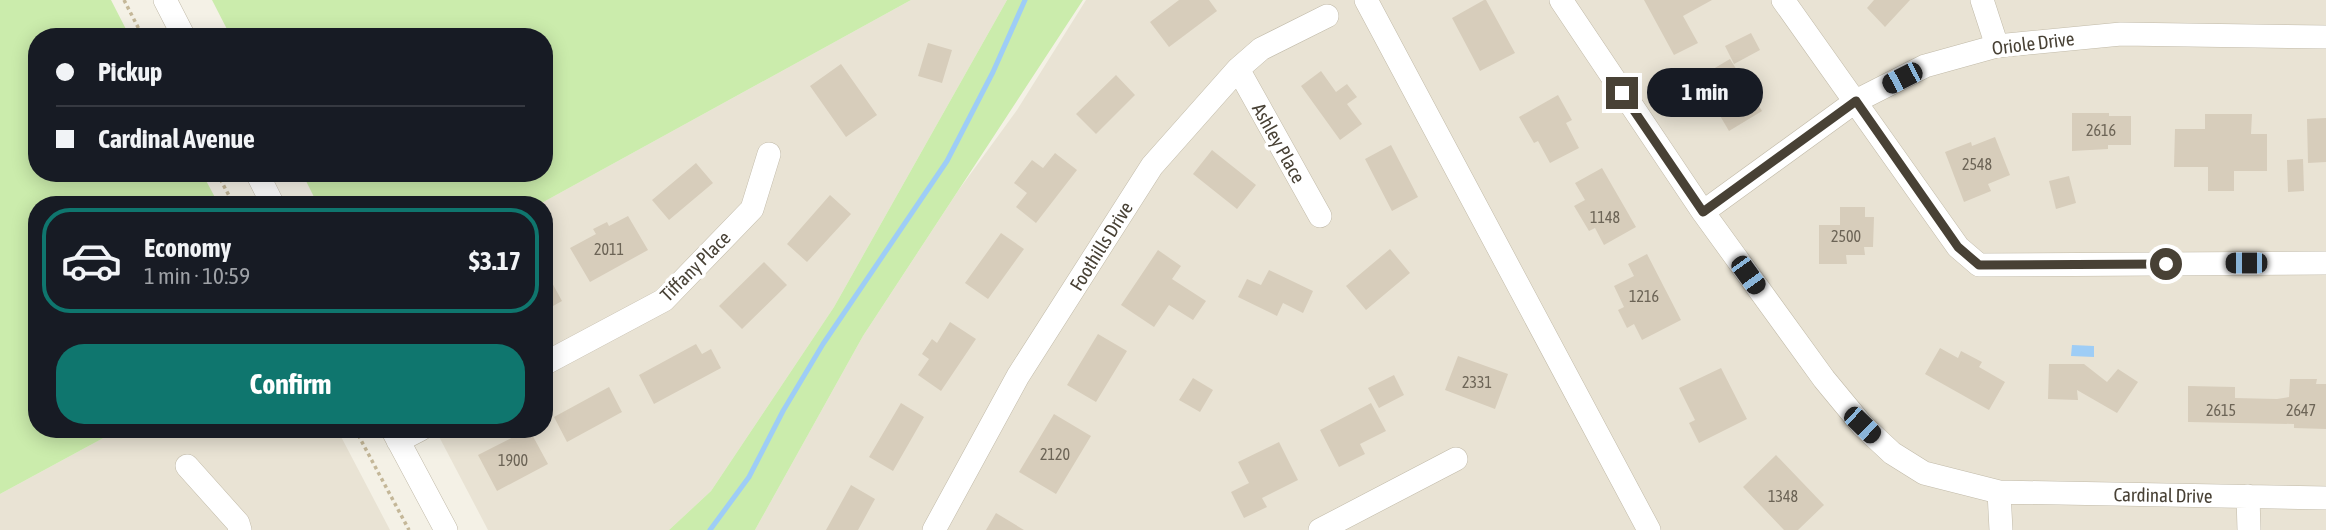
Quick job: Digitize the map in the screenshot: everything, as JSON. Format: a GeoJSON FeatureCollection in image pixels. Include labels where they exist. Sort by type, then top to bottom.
{"type":"FeatureCollection","features":[{"type":"Feature","properties":{"kind":"street"},"geometry":{"type":"LineString","coordinates":[[165,0],[179,28]]}},
{"type":"Feature","properties":{"kind":"street"},"geometry":{"type":"LineString","coordinates":[[1366,0],[1649,530]]}},
{"type":"Feature","properties":{"kind":"street","name":"Cardinal Drive"},"geometry":{"type":"LineString","coordinates":[[1560,0],[1703,212],[1824,379],[1862,425],[1892,453],[1924,473],[1999,492],[2326,498]]}},
{"type":"Feature","properties":{"kind":"street"},"geometry":{"type":"LineString","coordinates":[[1783,0],[1958,247],[1979,265],[2326,263]]}},
{"type":"Feature","properties":{"kind":"street"},"geometry":{"type":"LineString","coordinates":[[1982,0],[1997,46]]}},
{"type":"Feature","properties":{"kind":"street","name":"Foothills Drive"},"geometry":{"type":"LineString","coordinates":[[934,530],[1018,376],[1152,166],[1238,69],[1261,49],[1327,16]]}},
{"type":"Feature","properties":{"kind":"street","name":"Oriole Drive"},"geometry":{"type":"LineString","coordinates":[[1703,212],[1856,101],[1925,66],[1997,46],[2121,34],[2326,37]]}},
{"type":"Feature","properties":{"kind":"street","name":"Ashley Place"},"geometry":{"type":"LineString","coordinates":[[1238,69],[1320,216]]}},
{"type":"Feature","properties":{"kind":"street","name":"Tiffany Place"},"geometry":{"type":"LineString","coordinates":[[553,359],[664,300],[752,209],[769,154]]}},
{"type":"Feature","properties":{"kind":"street"},"geometry":{"type":"LineString","coordinates":[[397,438],[446,530]]}},
{"type":"Feature","properties":{"kind":"street"},"geometry":{"type":"LineString","coordinates":[[1320,530],[1456,459]]}},
{"type":"Feature","properties":{"kind":"street"},"geometry":{"type":"LineString","coordinates":[[187,466],[238,523],[240,530]]}},
{"type":"Feature","properties":{"kind":"street"},"geometry":{"type":"LineString","coordinates":[[1999,492],[2001,530]]}},
{"type":"Feature","properties":{"kind":"street"},"geometry":{"type":"LineString","coordinates":[[2248,496],[2249,530]]}},
{"type":"Feature","properties":{"kind":"path"},"geometry":{"type":"LineString","coordinates":[[124,0],[138,28]]}},
{"type":"Feature","properties":{"kind":"path"},"geometry":{"type":"LineString","coordinates":[[360,438],[409,530]]}},
{"type":"Feature","properties":{"kind":"shaded area"},"geometry":{"type":"Polygon","coordinates":[[[911,0],[1007,0],[834,307],[711,491],[669,530],[488,530],[440,438],[553,438],[553,197],[911,0]]]}},
{"type":"Feature","properties":{"kind":"shaded area"},"geometry":{"type":"Polygon","coordinates":[[[1086,0],[1357,0],[1639,530],[755,530],[863,336],[958,191],[1017,110],[1086,0]]]}},
{"type":"Feature","properties":{"kind":"shaded area"},"geometry":{"type":"Polygon","coordinates":[[[1376,0],[2326,0],[2326,530],[1658,530],[1376,0]]]}},
{"type":"Feature","properties":{"kind":"shaded area"},"geometry":{"type":"Polygon","coordinates":[[[103,438],[342,438],[390,530],[0,530],[0,494],[103,438]]]}},
{"type":"Feature","properties":{"kind":"green space"},"geometry":{"type":"Polygon","coordinates":[[[0,0],[111,0],[125,28],[28,28],[28,182],[207,182],[214,196],[28,196],[28,438],[103,438],[0,494],[0,0]]]}},
{"type":"Feature","properties":{"kind":"green space"},"geometry":{"type":"Polygon","coordinates":[[[212,0],[911,0],[553,197],[314,196],[306,182],[553,182],[553,28],[226,28],[212,0]]]}},
{"type":"Feature","properties":{"kind":"green space"},"geometry":{"type":"Polygon","coordinates":[[[1007,0],[1083,0],[863,336],[755,530],[669,530],[711,491],[834,307],[1007,0]]]}},
{"type":"Feature","properties":{"kind":"water"},"geometry":{"type":"Polygon","coordinates":[[[2072,345],[2094,346],[2094,357],[2071,356],[2072,345]]]}},
{"type":"Feature","properties":{"kind":"building"},"geometry":{"type":"Polygon","coordinates":[[[1179,0],[1209,0],[1217,11],[1169,47],[1150,22],[1179,0]]]}},
{"type":"Feature","properties":{"kind":"building"},"geometry":{"type":"Polygon","coordinates":[[[1484,0],[1515,53],[1480,71],[1452,18],[1484,0]]]}},
{"type":"Feature","properties":{"kind":"building"},"geometry":{"type":"Polygon","coordinates":[[[1644,0],[1712,0],[1683,16],[1698,43],[1674,55],[1644,0]]]}},
{"type":"Feature","properties":{"kind":"building"},"geometry":{"type":"Polygon","coordinates":[[[1874,0],[1910,0],[1885,27],[1867,8],[1874,0]]]}},
{"type":"Feature","properties":{"kind":"building"},"geometry":{"type":"Polygon","coordinates":[[[1751,33],[1760,50],[1734,64],[1725,46],[1751,33]]]}},
{"type":"Feature","properties":{"kind":"building"},"geometry":{"type":"Polygon","coordinates":[[[928,43],[952,50],[942,83],[918,76],[928,43]]]}},
{"type":"Feature","properties":{"kind":"building"},"geometry":{"type":"Polygon","coordinates":[[[1730,59],[1762,111],[1729,131],[1716,109],[1721,106],[1703,75],[1730,59]]]}},
{"type":"Feature","properties":{"kind":"building"},"geometry":{"type":"Polygon","coordinates":[[[841,64],[877,115],[846,137],[810,86],[841,64]]]}},
{"type":"Feature","properties":{"kind":"building"},"geometry":{"type":"Polygon","coordinates":[[[1321,71],[1336,92],[1347,84],[1357,97],[1347,104],[1362,124],[1340,140],[1301,86],[1321,71]]]}},
{"type":"Feature","properties":{"kind":"building"},"geometry":{"type":"Polygon","coordinates":[[[1116,75],[1135,95],[1096,134],[1076,114],[1116,75]]]}},
{"type":"Feature","properties":{"kind":"building"},"geometry":{"type":"Polygon","coordinates":[[[1558,95],[1572,120],[1566,123],[1579,148],[1550,163],[1538,141],[1534,143],[1519,117],[1558,95]]]}},
{"type":"Feature","properties":{"kind":"building"},"geometry":{"type":"Polygon","coordinates":[[[2072,113],[2131,116],[2131,145],[2108,145],[2108,149],[2072,151],[2072,113]]]}},
{"type":"Feature","properties":{"kind":"building"},"geometry":{"type":"Polygon","coordinates":[[[2205,114],[2252,114],[2251,134],[2267,134],[2267,171],[2234,171],[2234,191],[2208,191],[2208,167],[2174,167],[2175,129],[2205,129],[2205,114]]]}},
{"type":"Feature","properties":{"kind":"building"},"geometry":{"type":"Polygon","coordinates":[[[2326,118],[2326,162],[2308,163],[2307,119],[2326,118]]]}},
{"type":"Feature","properties":{"kind":"building"},"geometry":{"type":"Polygon","coordinates":[[[1995,137],[2010,175],[1988,184],[1991,191],[1964,202],[1945,152],[1971,142],[1972,146],[1995,137]]]}},
{"type":"Feature","properties":{"kind":"building"},"geometry":{"type":"Polygon","coordinates":[[[1391,145],[1418,197],[1392,211],[1365,159],[1391,145]]]}},
{"type":"Feature","properties":{"kind":"building"},"geometry":{"type":"Polygon","coordinates":[[[1212,150],[1256,185],[1237,209],[1193,174],[1212,150]]]}},
{"type":"Feature","properties":{"kind":"building"},"geometry":{"type":"Polygon","coordinates":[[[1055,153],[1077,170],[1036,223],[1016,207],[1027,193],[1014,183],[1032,160],[1043,168],[1055,153]]]}},
{"type":"Feature","properties":{"kind":"building"},"geometry":{"type":"Polygon","coordinates":[[[2303,159],[2304,191],[2288,192],[2287,160],[2303,159]]]}},
{"type":"Feature","properties":{"kind":"building"},"geometry":{"type":"Polygon","coordinates":[[[696,163],[713,183],[669,220],[652,200],[696,163]]]}},
{"type":"Feature","properties":{"kind":"building"},"geometry":{"type":"Polygon","coordinates":[[[1602,168],[1636,227],[1604,245],[1595,228],[1589,231],[1574,206],[1585,200],[1575,183],[1602,168]]]}},
{"type":"Feature","properties":{"kind":"building"},"geometry":{"type":"Polygon","coordinates":[[[2069,176],[2076,203],[2056,209],[2049,181],[2069,176]]]}},
{"type":"Feature","properties":{"kind":"building"},"geometry":{"type":"Polygon","coordinates":[[[830,195],[851,214],[807,262],[787,244],[830,195]]]}},
{"type":"Feature","properties":{"kind":"building"},"geometry":{"type":"Polygon","coordinates":[[[1840,207],[1865,207],[1865,217],[1874,217],[1873,247],[1864,247],[1865,255],[1846,255],[1847,264],[1819,264],[1819,225],[1840,225],[1840,207]]]}},
{"type":"Feature","properties":{"kind":"building"},"geometry":{"type":"Polygon","coordinates":[[[628,216],[648,250],[590,282],[570,248],[596,234],[593,229],[607,222],[609,226],[628,216]]]}},
{"type":"Feature","properties":{"kind":"building"},"geometry":{"type":"Polygon","coordinates":[[[1001,233],[1024,249],[988,299],[965,283],[1001,233]]]}},
{"type":"Feature","properties":{"kind":"building"},"geometry":{"type":"Polygon","coordinates":[[[1390,249],[1410,273],[1366,310],[1346,286],[1390,249]]]}},
{"type":"Feature","properties":{"kind":"building"},"geometry":{"type":"Polygon","coordinates":[[[1158,250],[1181,266],[1172,279],[1206,301],[1193,320],[1169,305],[1154,327],[1121,305],[1158,250]]]}},
{"type":"Feature","properties":{"kind":"building"},"geometry":{"type":"Polygon","coordinates":[[[1647,254],[1681,320],[1642,340],[1634,324],[1627,328],[1618,310],[1624,307],[1614,286],[1634,276],[1628,264],[1647,254]]]}},
{"type":"Feature","properties":{"kind":"building"},"geometry":{"type":"Polygon","coordinates":[[[764,262],[787,285],[742,329],[719,306],[764,262]]]}},
{"type":"Feature","properties":{"kind":"building"},"geometry":{"type":"Polygon","coordinates":[[[1269,270],[1313,291],[1303,313],[1283,303],[1277,316],[1238,297],[1247,279],[1261,285],[1269,270]]]}},
{"type":"Feature","properties":{"kind":"building"},"geometry":{"type":"Polygon","coordinates":[[[553,284],[562,301],[553,306],[553,284]]]}},
{"type":"Feature","properties":{"kind":"building"},"geometry":{"type":"Polygon","coordinates":[[[950,322],[976,339],[941,391],[918,375],[929,359],[922,354],[932,339],[937,343],[950,322]]]}},
{"type":"Feature","properties":{"kind":"building"},"geometry":{"type":"Polygon","coordinates":[[[1098,334],[1127,351],[1096,402],[1067,385],[1098,334]]]}},
{"type":"Feature","properties":{"kind":"building"},"geometry":{"type":"Polygon","coordinates":[[[696,344],[702,354],[711,349],[721,368],[654,404],[639,375],[696,344]]]}},
{"type":"Feature","properties":{"kind":"building"},"geometry":{"type":"Polygon","coordinates":[[[1940,348],[1958,358],[1961,351],[1982,362],[1979,367],[2005,382],[1989,410],[1925,374],[1940,348]]]}},
{"type":"Feature","properties":{"kind":"building"},"geometry":{"type":"Polygon","coordinates":[[[1458,356],[1508,374],[1495,409],[1445,390],[1458,356]]]}},
{"type":"Feature","properties":{"kind":"building"},"geometry":{"type":"Polygon","coordinates":[[[2049,364],[2084,364],[2107,382],[2118,369],[2138,382],[2117,413],[2077,390],[2078,400],[2048,399],[2049,364]]]}},
{"type":"Feature","properties":{"kind":"building"},"geometry":{"type":"Polygon","coordinates":[[[1721,368],[1747,419],[1699,443],[1689,423],[1695,420],[1679,388],[1721,368]]]}},
{"type":"Feature","properties":{"kind":"building"},"geometry":{"type":"Polygon","coordinates":[[[1394,375],[1404,395],[1379,408],[1368,388],[1394,375]]]}},
{"type":"Feature","properties":{"kind":"building"},"geometry":{"type":"Polygon","coordinates":[[[1193,378],[1213,390],[1200,412],[1179,400],[1193,378]]]}},
{"type":"Feature","properties":{"kind":"building"},"geometry":{"type":"Polygon","coordinates":[[[2290,379],[2317,379],[2316,384],[2326,384],[2326,429],[2294,428],[2294,424],[2188,422],[2188,386],[2235,387],[2235,398],[2277,399],[2289,397],[2290,379]]]}},
{"type":"Feature","properties":{"kind":"building"},"geometry":{"type":"Polygon","coordinates":[[[609,387],[622,412],[567,442],[554,417],[609,387]]]}},
{"type":"Feature","properties":{"kind":"building"},"geometry":{"type":"Polygon","coordinates":[[[901,403],[924,417],[893,471],[869,457],[901,403]]]}},
{"type":"Feature","properties":{"kind":"building"},"geometry":{"type":"Polygon","coordinates":[[[1371,403],[1386,431],[1360,444],[1365,454],[1339,467],[1320,430],[1371,403]]]}},
{"type":"Feature","properties":{"kind":"building"},"geometry":{"type":"Polygon","coordinates":[[[1054,414],[1091,436],[1056,494],[1019,472],[1054,414]]]}},
{"type":"Feature","properties":{"kind":"building"},"geometry":{"type":"Polygon","coordinates":[[[511,438],[534,438],[548,464],[497,491],[478,455],[511,438]]]}},
{"type":"Feature","properties":{"kind":"building"},"geometry":{"type":"Polygon","coordinates":[[[1279,442],[1298,480],[1262,498],[1267,507],[1244,518],[1231,492],[1249,483],[1238,462],[1279,442]]]}},
{"type":"Feature","properties":{"kind":"building"},"geometry":{"type":"Polygon","coordinates":[[[1776,455],[1824,505],[1798,530],[1784,530],[1743,487],[1776,455]]]}},
{"type":"Feature","properties":{"kind":"building"},"geometry":{"type":"Polygon","coordinates":[[[851,485],[875,499],[858,530],[826,530],[851,485]]]}},
{"type":"Feature","properties":{"kind":"building"},"geometry":{"type":"Polygon","coordinates":[[[996,513],[1024,530],[986,530],[996,513]]]}},
{"type":"Feature","properties":{"kind":"waterway"},"geometry":{"type":"LineString","coordinates":[[710,530],[749,477],[783,411],[823,344],[947,161],[993,72],[1025,0]]}},
{"type":"Feature","properties":{"kind":"route"},"geometry":{"type":"LineString","coordinates":[[1622,93],[1703,212],[1856,101],[1958,247],[1979,265],[2166,264]]}}]}
